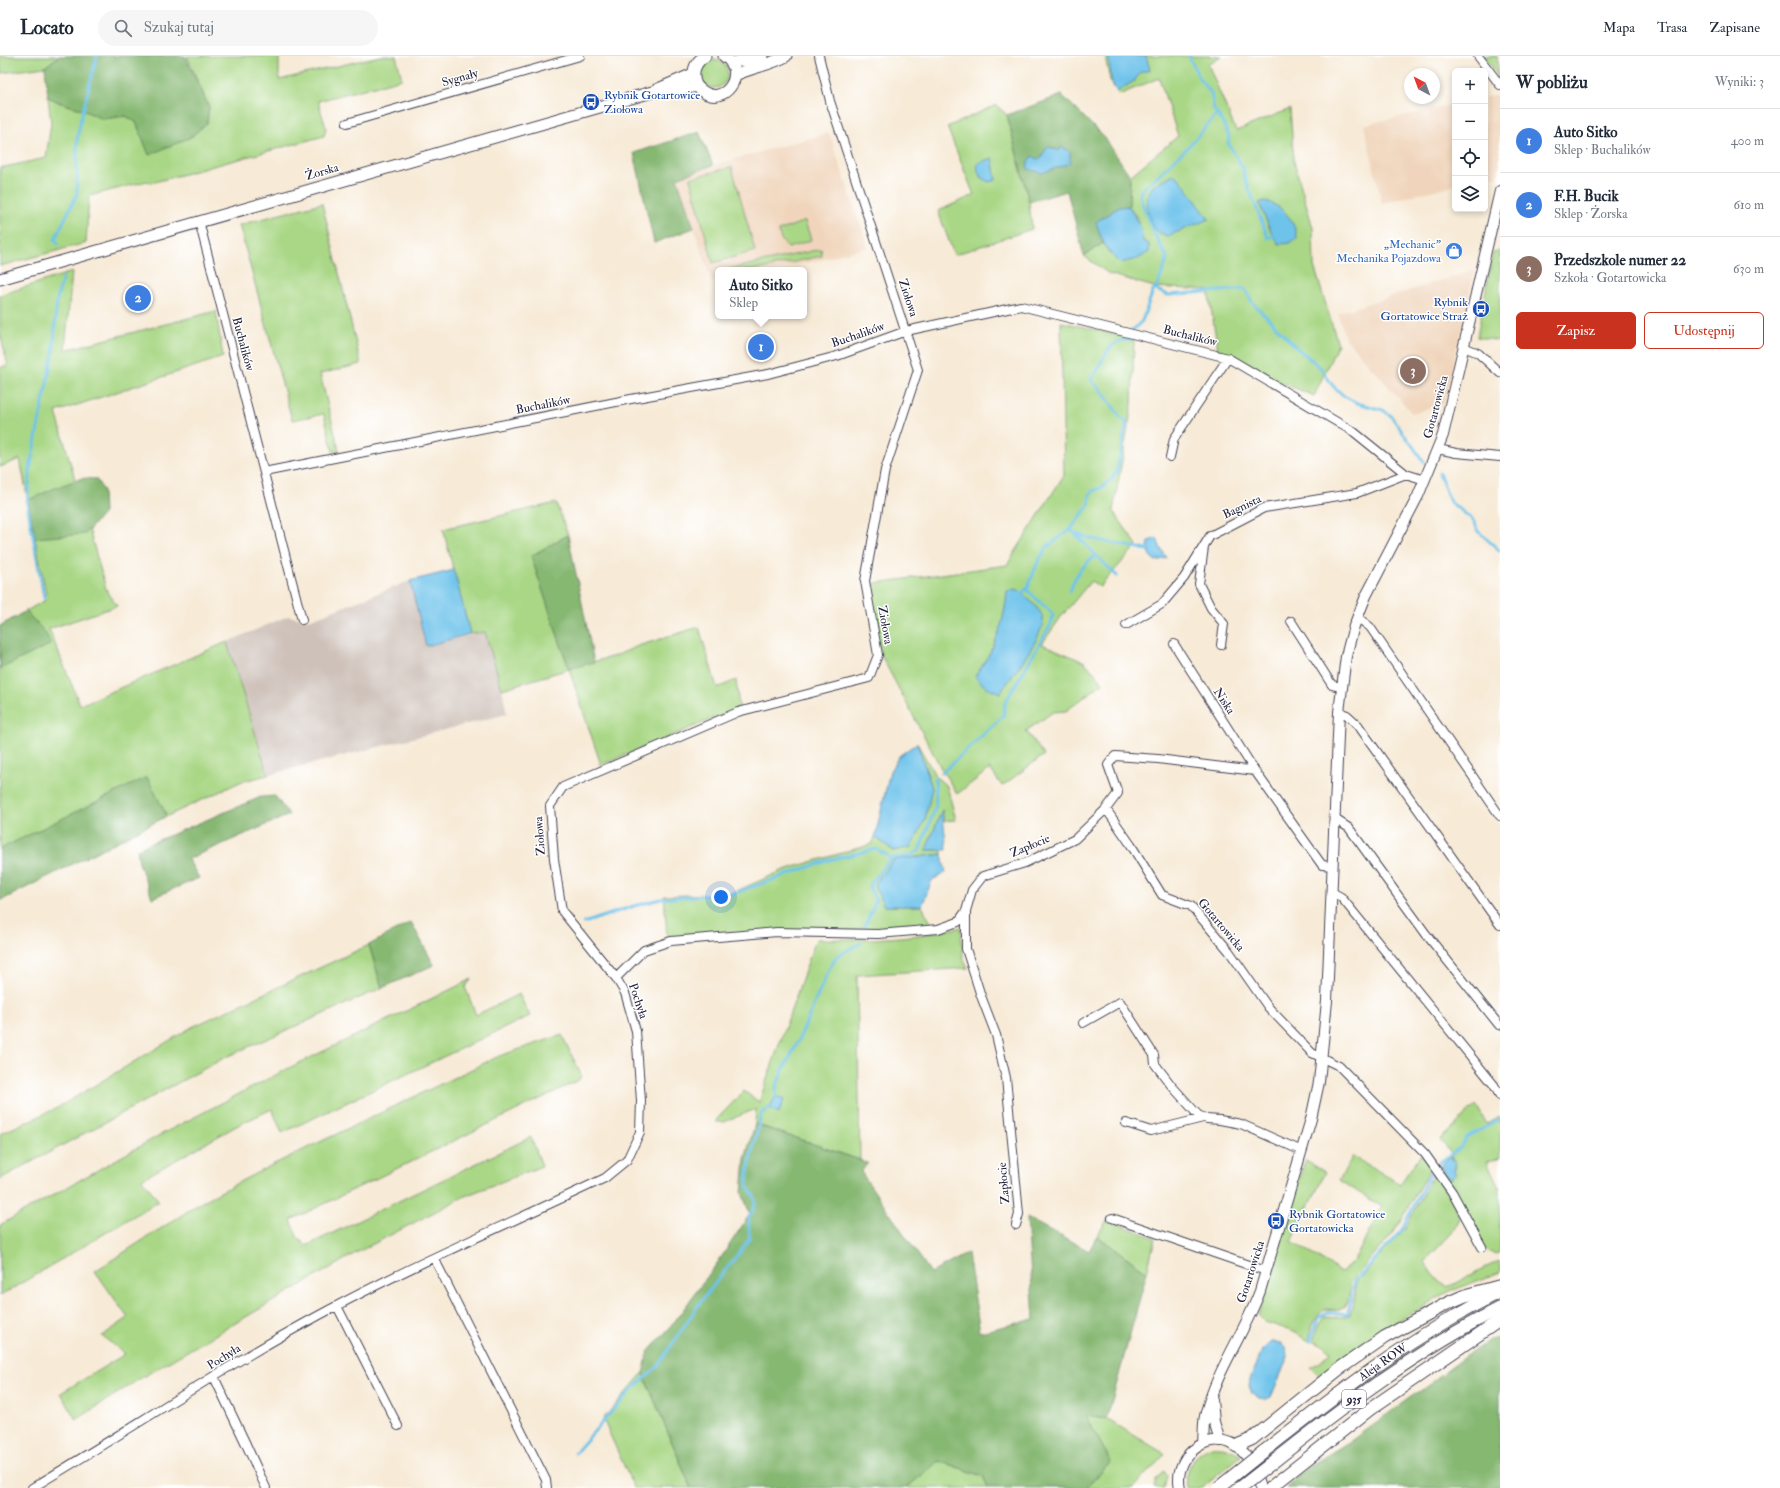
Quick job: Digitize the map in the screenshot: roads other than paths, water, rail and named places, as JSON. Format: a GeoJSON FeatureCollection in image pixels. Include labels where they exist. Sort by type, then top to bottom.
{"type":"FeatureCollection","features":[{"type":"Feature","properties":{"kind":"main road"},"geometry":{"type":"LineString","coordinates":[[704,56],[696,64],[694,74],[697,86],[707,94],[720,94],[730,87],[735,75],[757,66],[777,61],[786,56]]}},
{"type":"Feature","properties":{"kind":"main road"},"geometry":{"type":"LineString","coordinates":[[735,75],[728,60],[760,56]]}},
{"type":"Feature","properties":{"kind":"main road","name":"Żorska"},"geometry":{"type":"LineString","coordinates":[[0,279],[652,92],[694,74]]}},
{"type":"Feature","properties":{"kind":"main road","name":"Żorska"},"geometry":{"type":"LineString","coordinates":[[652,92],[671,91],[697,86]]}},
{"type":"Feature","properties":{"kind":"main road"},"geometry":{"type":"LineString","coordinates":[[1236,1446],[1252,1439],[1339,1369],[1385,1337],[1448,1303],[1464,1296],[1500,1286]]}},
{"type":"Feature","properties":{"kind":"main road","name":"Aleja ROW"},"geometry":{"type":"LineString","coordinates":[[1218,1488],[1342,1390],[1380,1363],[1436,1327],[1500,1292]]}},
{"type":"Feature","properties":{"kind":"main road","name":"Aleja ROW"},"geometry":{"type":"LineString","coordinates":[[1240,1488],[1339,1410],[1389,1374],[1459,1330],[1500,1308]]}},
{"type":"Feature","properties":{"kind":"main road"},"geometry":{"type":"LineString","coordinates":[[1270,1488],[1370,1409],[1500,1320]]}},
{"type":"Feature","properties":{"kind":"street","name":"Sygnały"},"geometry":{"type":"LineString","coordinates":[[347,123],[580,56]]}},
{"type":"Feature","properties":{"kind":"street","name":"Ziołowa"},"geometry":{"type":"LineString","coordinates":[[616,978],[562,911],[554,859],[550,806],[563,787],[738,712],[869,678],[878,655],[865,581],[885,470],[918,370],[830,101],[819,56]]}},
{"type":"Feature","properties":{"kind":"street"},"geometry":{"type":"LineString","coordinates":[[1478,56],[1500,85]]}},
{"type":"Feature","properties":{"kind":"street","name":"Gotartowicka"},"geometry":{"type":"LineString","coordinates":[[1204,1443],[1205,1416],[1221,1372],[1251,1315],[1266,1271],[1316,1102],[1327,1001],[1339,712],[1346,656],[1357,617],[1372,584],[1425,480],[1438,449],[1449,414],[1500,191]]}},
{"type":"Feature","properties":{"kind":"street","name":"Buchalików"},"geometry":{"type":"LineString","coordinates":[[199,221],[302,620]]}},
{"type":"Feature","properties":{"kind":"street","name":"Buchalików"},"geometry":{"type":"LineString","coordinates":[[264,472],[631,399],[768,374],[836,356],[906,331],[1021,306],[1228,358],[1354,432],[1406,474],[1425,480]]}},
{"type":"Feature","properties":{"kind":"street"},"geometry":{"type":"LineString","coordinates":[[1464,347],[1478,353],[1500,373]]}},
{"type":"Feature","properties":{"kind":"street"},"geometry":{"type":"LineString","coordinates":[[1170,457],[1174,440],[1228,358]]}},
{"type":"Feature","properties":{"kind":"street"},"geometry":{"type":"LineString","coordinates":[[1438,449],[1456,453],[1500,457]]}},
{"type":"Feature","properties":{"kind":"street","name":"Bagnista"},"geometry":{"type":"LineString","coordinates":[[1126,625],[1162,604],[1184,578],[1210,536],[1264,508],[1357,493],[1406,474]]}},
{"type":"Feature","properties":{"kind":"street"},"geometry":{"type":"LineString","coordinates":[[1205,544],[1199,584],[1211,608],[1224,624],[1221,645]]}},
{"type":"Feature","properties":{"kind":"street"},"geometry":{"type":"LineString","coordinates":[[1357,617],[1370,627],[1500,816]]}},
{"type":"Feature","properties":{"kind":"street"},"geometry":{"type":"LineString","coordinates":[[1291,621],[1332,685],[1342,687]]}},
{"type":"Feature","properties":{"kind":"street","name":"Niska"},"geometry":{"type":"LineString","coordinates":[[1174,644],[1255,771]]}},
{"type":"Feature","properties":{"kind":"street"},"geometry":{"type":"LineString","coordinates":[[1339,712],[1348,715],[1358,724],[1500,925]]}},
{"type":"Feature","properties":{"kind":"street","name":"Zapłocie"},"geometry":{"type":"LineString","coordinates":[[1016,1225],[1019,1214],[1006,1078],[996,1034],[981,996],[966,949],[966,911],[972,890],[983,876],[1025,863],[1075,839],[1106,809],[1118,793],[1108,765],[1115,756],[1158,759],[1255,771]]}},
{"type":"Feature","properties":{"kind":"street"},"geometry":{"type":"LineString","coordinates":[[1255,771],[1322,865],[1333,866]]}},
{"type":"Feature","properties":{"kind":"street","name":"Gotartowicka"},"geometry":{"type":"LineString","coordinates":[[1106,809],[1131,845],[1162,895],[1191,906],[1229,951],[1268,1007],[1312,1053],[1322,1057]]}},
{"type":"Feature","properties":{"kind":"street"},"geometry":{"type":"LineString","coordinates":[[1335,819],[1349,828],[1426,934],[1499,1025]]}},
{"type":"Feature","properties":{"kind":"street"},"geometry":{"type":"LineString","coordinates":[[1332,892],[1341,897],[1494,1085],[1500,1096]]}},
{"type":"Feature","properties":{"kind":"street","name":"Pochyła"},"geometry":{"type":"LineString","coordinates":[[32,1488],[266,1345],[337,1306],[434,1258],[605,1178],[627,1160],[640,1132],[641,1101],[636,1031],[625,993],[616,978],[644,950],[671,941],[777,932],[878,934],[938,929],[958,922],[966,911]]}},
{"type":"Feature","properties":{"kind":"street"},"geometry":{"type":"LineString","coordinates":[[1083,1023],[1120,1002],[1154,1055],[1155,1064],[1170,1085],[1198,1115],[1203,1118],[1241,1124],[1302,1151]]}},
{"type":"Feature","properties":{"kind":"street"},"geometry":{"type":"LineString","coordinates":[[1322,1057],[1339,1066],[1425,1154],[1452,1192],[1482,1247]]}},
{"type":"Feature","properties":{"kind":"street"},"geometry":{"type":"LineString","coordinates":[[1126,1123],[1151,1131],[1203,1118]]}},
{"type":"Feature","properties":{"kind":"street"},"geometry":{"type":"LineString","coordinates":[[1112,1218],[1266,1271]]}},
{"type":"Feature","properties":{"kind":"street"},"geometry":{"type":"LineString","coordinates":[[434,1258],[546,1484]]}},
{"type":"Feature","properties":{"kind":"street"},"geometry":{"type":"LineString","coordinates":[[337,1306],[398,1426]]}},
{"type":"Feature","properties":{"kind":"street"},"geometry":{"type":"LineString","coordinates":[[214,1377],[266,1488]]}},
{"type":"Feature","properties":{"kind":"street","name":"Gotartowicka"},"geometry":{"type":"LineString","coordinates":[[1212,1396],[1214,1422],[1220,1441]]}},
{"type":"Feature","properties":{"kind":"street"},"geometry":{"type":"LineString","coordinates":[[1180,1488],[1179,1474],[1182,1464],[1189,1454],[1204,1443],[1220,1441],[1236,1446],[1248,1458],[1260,1488]]}},
{"type":"Feature","properties":{"kind":"water"},"geometry":{"type":"Polygon","coordinates":[[[1108,56],[1146,56],[1150,70],[1141,72],[1134,81],[1117,92],[1112,83],[1108,56]]]}},
{"type":"Feature","properties":{"kind":"water"},"geometry":{"type":"Polygon","coordinates":[[[1047,147],[1060,150],[1061,147],[1070,152],[1070,163],[1042,173],[1028,169],[1030,159],[1033,156],[1038,159],[1041,158],[1047,147]]]}},
{"type":"Feature","properties":{"kind":"water"},"geometry":{"type":"Polygon","coordinates":[[[992,158],[996,180],[989,182],[979,175],[978,163],[992,158]]]}},
{"type":"Feature","properties":{"kind":"water"},"geometry":{"type":"Polygon","coordinates":[[[1175,175],[1180,179],[1209,219],[1168,236],[1158,232],[1154,228],[1148,214],[1147,199],[1155,184],[1167,177],[1175,175]]]}},
{"type":"Feature","properties":{"kind":"water"},"geometry":{"type":"Polygon","coordinates":[[[1264,201],[1271,203],[1286,214],[1294,225],[1297,238],[1290,243],[1279,244],[1273,236],[1259,203],[1264,201]]]}},
{"type":"Feature","properties":{"kind":"water"},"geometry":{"type":"Polygon","coordinates":[[[1129,206],[1142,230],[1141,234],[1143,241],[1149,244],[1149,252],[1138,259],[1120,263],[1107,250],[1096,222],[1119,207],[1129,206]]]}},
{"type":"Feature","properties":{"kind":"water"},"geometry":{"type":"Polygon","coordinates":[[[1157,538],[1160,547],[1167,558],[1156,561],[1151,557],[1148,548],[1149,541],[1157,538]]]}},
{"type":"Feature","properties":{"kind":"water"},"geometry":{"type":"Polygon","coordinates":[[[454,570],[470,634],[426,646],[410,581],[454,570]]]}},
{"type":"Feature","properties":{"kind":"water"},"geometry":{"type":"Polygon","coordinates":[[[1015,589],[1019,590],[1039,610],[1043,618],[1042,625],[1033,645],[1000,693],[985,687],[975,676],[988,657],[997,636],[1004,614],[1007,591],[1015,589]]]}},
{"type":"Feature","properties":{"kind":"water"},"geometry":{"type":"Polygon","coordinates":[[[917,743],[932,788],[925,820],[911,847],[894,851],[875,837],[890,771],[899,756],[917,743]]]}},
{"type":"Feature","properties":{"kind":"water"},"geometry":{"type":"Polygon","coordinates":[[[942,810],[947,850],[926,850],[942,810]]]}},
{"type":"Feature","properties":{"kind":"water"},"geometry":{"type":"Polygon","coordinates":[[[942,854],[946,873],[932,880],[922,906],[884,906],[874,885],[893,860],[942,854]]]}},
{"type":"Feature","properties":{"kind":"water"},"geometry":{"type":"Polygon","coordinates":[[[776,1096],[784,1100],[779,1113],[769,1108],[776,1096]]]}},
{"type":"Feature","properties":{"kind":"water"},"geometry":{"type":"Polygon","coordinates":[[[1450,1157],[1456,1162],[1454,1171],[1456,1174],[1451,1179],[1445,1175],[1440,1166],[1450,1157]]]}},
{"type":"Feature","properties":{"kind":"water"},"geometry":{"type":"Polygon","coordinates":[[[1271,1342],[1278,1342],[1284,1345],[1288,1353],[1288,1357],[1271,1397],[1266,1399],[1259,1398],[1252,1393],[1249,1386],[1250,1380],[1262,1350],[1271,1342]]]}},
{"type":"Feature","properties":{"kind":"waterway"},"geometry":{"type":"LineString","coordinates":[[58,244],[55,239],[77,194],[77,140],[81,118],[97,56]]}},
{"type":"Feature","properties":{"kind":"waterway"},"geometry":{"type":"LineString","coordinates":[[1189,56],[1200,80],[1211,93],[1214,110],[1219,116],[1229,136],[1228,143],[1243,168],[1244,176],[1268,238],[1273,236]]}},
{"type":"Feature","properties":{"kind":"waterway"},"geometry":{"type":"LineString","coordinates":[[1132,331],[1142,321],[1153,291],[1159,282],[1167,257],[1150,225],[1140,192],[1187,148],[1217,114]]}},
{"type":"Feature","properties":{"kind":"waterway"},"geometry":{"type":"LineString","coordinates":[[44,598],[27,503],[31,463],[53,353],[57,298],[63,278]]}},
{"type":"Feature","properties":{"kind":"waterway"},"geometry":{"type":"LineString","coordinates":[[1154,289],[1168,295],[1245,289],[1252,302],[1296,347],[1321,368],[1333,386],[1344,396],[1357,403],[1383,410],[1391,416],[1424,462]]}},
{"type":"Feature","properties":{"kind":"waterway"},"geometry":{"type":"LineString","coordinates":[[1022,593],[1028,587],[1037,564],[1047,547],[1071,529],[1089,505],[1090,494],[1111,480],[1117,471],[1127,422],[1121,418],[1102,391],[1091,380],[1110,348],[1119,341],[1130,340]]}},
{"type":"Feature","properties":{"kind":"waterway"},"geometry":{"type":"LineString","coordinates":[[1439,473],[1450,502],[1472,519],[1480,533],[1500,551]]}},
{"type":"Feature","properties":{"kind":"waterway"},"geometry":{"type":"LineString","coordinates":[[1070,530],[1095,540],[1147,550]]}},
{"type":"Feature","properties":{"kind":"waterway"},"geometry":{"type":"LineString","coordinates":[[1076,535],[1117,576]]}},
{"type":"Feature","properties":{"kind":"waterway"},"geometry":{"type":"LineString","coordinates":[[1070,592],[1079,571],[1096,555]]}},
{"type":"Feature","properties":{"kind":"waterway"},"geometry":{"type":"LineString","coordinates":[[942,773],[1003,716],[1005,703],[1051,624],[1053,614],[1026,589]]}},
{"type":"Feature","properties":{"kind":"waterway"},"geometry":{"type":"LineString","coordinates":[[864,927],[876,901],[869,886],[891,858],[909,856],[919,851],[936,806],[935,778]]}},
{"type":"Feature","properties":{"kind":"waterway"},"geometry":{"type":"LineString","coordinates":[[584,923],[634,906],[661,899],[735,893],[829,860],[876,849],[891,858]]}},
{"type":"Feature","properties":{"kind":"waterway"},"geometry":{"type":"LineString","coordinates":[[776,1096],[776,1087],[797,1044],[829,969],[838,955],[861,943]]}},
{"type":"Feature","properties":{"kind":"waterway"},"geometry":{"type":"LineString","coordinates":[[575,1453],[631,1390],[657,1367],[699,1304],[749,1240],[749,1218],[756,1203],[754,1196],[747,1186],[747,1177],[761,1114],[769,1108]]}},
{"type":"Feature","properties":{"kind":"waterway"},"geometry":{"type":"LineString","coordinates":[[1439,1163],[1461,1147],[1466,1137],[1500,1120]]}},
{"type":"Feature","properties":{"kind":"waterway"},"geometry":{"type":"LineString","coordinates":[[1310,1341],[1319,1318],[1327,1312],[1347,1314],[1355,1281],[1401,1231],[1430,1174]]}},
{"type":"Feature","properties":{"kind":"place","name":"Rybnik Gotartowice Ziołowa"},"geometry":{"type":"Point","coordinates":[591,102]}},
{"type":"Feature","properties":{"kind":"place","name":"„Mechanic” Mechanika Pojazdowa"},"geometry":{"type":"Point","coordinates":[1454,251]}},
{"type":"Feature","properties":{"kind":"place","name":"F.H. Bucik"},"geometry":{"type":"Point","coordinates":[138,298]}},
{"type":"Feature","properties":{"kind":"place","name":"Rybnik Gortatowice Straż"},"geometry":{"type":"Point","coordinates":[1481,309]}},
{"type":"Feature","properties":{"kind":"place","name":"Auto Sitko"},"geometry":{"type":"Point","coordinates":[761,347]}},
{"type":"Feature","properties":{"kind":"place","name":"Przedszkole numer 22"},"geometry":{"type":"Point","coordinates":[1413,371]}},
{"type":"Feature","properties":{"kind":"place","name":"Rybnik Gortatowice Gortatowicka"},"geometry":{"type":"Point","coordinates":[1276,1221]}}]}
